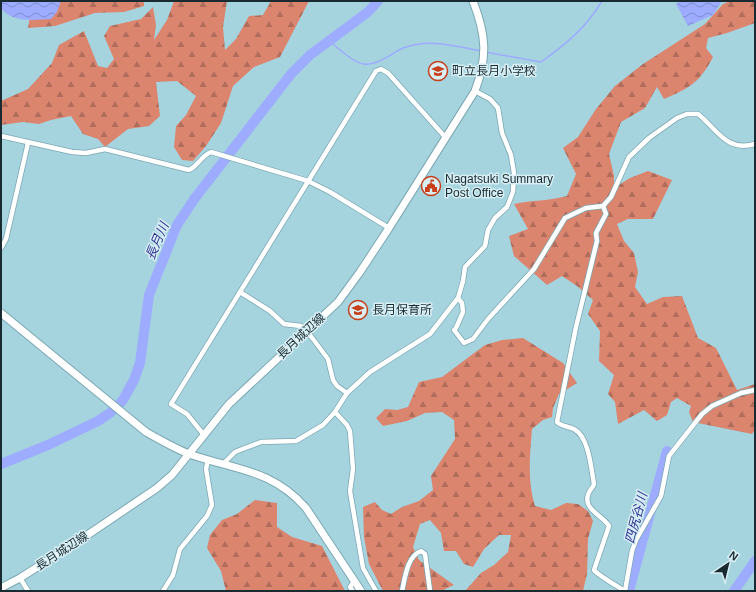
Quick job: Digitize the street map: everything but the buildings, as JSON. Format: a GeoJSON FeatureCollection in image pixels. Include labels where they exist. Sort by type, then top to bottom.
{"type":"FeatureCollection","features":[{"type":"Feature","properties":{"kind":"main road","name":"長月城辺線"},"geometry":{"type":"LineString","coordinates":[[1,588],[20,578],[157,488],[172,475],[243,390],[307,331],[346,291],[389,228],[475,91],[482,66],[485,47],[480,20],[473,1]]}},
{"type":"Feature","properties":{"kind":"main road"},"geometry":{"type":"LineString","coordinates":[[1,313],[146,432],[169,446],[190,454],[260,475],[280,484],[296,496],[306,508],[362,591]]}},
{"type":"Feature","properties":{"kind":"street"},"geometry":{"type":"LineString","coordinates":[[204,435],[187,414],[171,404],[376,71],[381,69],[388,73],[446,138]]}},
{"type":"Feature","properties":{"kind":"street"},"geometry":{"type":"LineString","coordinates":[[223,464],[235,452],[260,442],[296,441],[323,425],[335,412],[347,393],[370,372],[430,334],[458,298],[465,267],[485,246],[488,230],[495,218],[507,207],[513,192],[514,173],[510,155],[502,133],[498,108],[490,99],[475,91]]}},
{"type":"Feature","properties":{"kind":"street"},"geometry":{"type":"LineString","coordinates":[[458,298],[462,303],[463,312],[454,330],[464,343],[473,339],[498,307],[534,270],[565,218],[586,208],[603,206],[612,197],[629,157],[649,138],[677,118],[686,114],[698,114],[730,144],[741,147],[755,144]]}},
{"type":"Feature","properties":{"kind":"street"},"geometry":{"type":"LineString","coordinates":[[1,136],[72,152],[86,153],[105,149],[189,170],[194,168],[204,155],[211,152],[308,181],[330,192],[389,228]]}},
{"type":"Feature","properties":{"kind":"street"},"geometry":{"type":"LineString","coordinates":[[1,248],[6,239],[28,143]]}},
{"type":"Feature","properties":{"kind":"street"},"geometry":{"type":"LineString","coordinates":[[603,206],[606,214],[596,233],[597,241],[576,327],[565,390],[557,422],[560,426],[575,429],[587,446],[594,484],[589,492],[587,502],[593,511],[609,526],[594,570],[597,574],[608,579],[625,591],[632,550],[636,540],[661,496],[669,456],[702,414],[712,406],[741,393],[755,390]]}},
{"type":"Feature","properties":{"kind":"street"},"geometry":{"type":"LineString","coordinates":[[240,292],[270,311],[284,324],[301,326],[307,331],[328,359],[333,380],[337,386],[347,393]]}},
{"type":"Feature","properties":{"kind":"street"},"geometry":{"type":"LineString","coordinates":[[335,412],[348,425],[350,431],[353,469],[350,491],[363,568],[376,591]]}},
{"type":"Feature","properties":{"kind":"street"},"geometry":{"type":"LineString","coordinates":[[163,591],[173,575],[180,549],[206,516],[212,505],[206,469],[208,460]]}},
{"type":"Feature","properties":{"kind":"street"},"geometry":{"type":"LineString","coordinates":[[402,591],[408,567],[417,553],[421,551],[425,554],[427,562],[430,591]]}},
{"type":"Feature","properties":{"kind":"street"},"geometry":{"type":"LineString","coordinates":[[20,578],[28,591]]}},
{"type":"Feature","properties":{"kind":"street"},"geometry":{"type":"LineString","coordinates":[[353,591],[350,586],[355,580]]}},
{"type":"Feature","properties":{"kind":"green space"},"geometry":{"type":"Polygon","coordinates":[[[57,1],[144,1],[144,6],[124,12],[95,13],[55,26],[28,28],[31,11],[57,1]]]}},
{"type":"Feature","properties":{"kind":"green space"},"geometry":{"type":"Polygon","coordinates":[[[174,1],[227,1],[223,27],[225,50],[236,39],[249,16],[263,15],[271,1],[309,1],[280,57],[254,67],[233,86],[221,123],[206,146],[193,161],[182,160],[174,147],[176,126],[186,115],[196,96],[177,81],[156,82],[160,116],[149,126],[128,129],[105,147],[98,139],[83,134],[71,116],[39,124],[23,122],[1,125],[1,101],[28,89],[52,63],[59,45],[84,31],[98,66],[107,68],[114,59],[104,36],[110,26],[141,19],[153,7],[156,25],[154,40],[167,20],[174,1]]]}},
{"type":"Feature","properties":{"kind":"green space"},"geometry":{"type":"Polygon","coordinates":[[[730,1],[755,1],[755,23],[708,38],[706,48],[713,57],[704,73],[688,87],[664,99],[657,87],[645,108],[621,122],[609,154],[614,176],[614,188],[630,178],[648,171],[672,180],[653,219],[628,219],[617,224],[624,241],[634,253],[638,272],[635,287],[647,304],[663,297],[682,296],[698,338],[716,348],[737,390],[755,384],[755,430],[752,434],[693,422],[689,412],[691,406],[677,398],[671,402],[667,415],[657,421],[644,410],[618,424],[615,402],[608,394],[614,375],[599,361],[600,331],[588,314],[593,300],[577,286],[562,276],[547,285],[514,256],[509,236],[528,229],[514,204],[567,196],[576,174],[563,148],[578,137],[596,109],[615,86],[643,64],[705,24],[723,4],[730,1]]]}},
{"type":"Feature","properties":{"kind":"green space"},"geometry":{"type":"Polygon","coordinates":[[[523,338],[563,363],[577,383],[559,394],[553,408],[552,417],[543,420],[532,429],[530,478],[532,497],[535,506],[551,510],[566,503],[578,504],[588,511],[593,521],[588,539],[587,574],[583,591],[465,591],[481,573],[494,565],[508,552],[511,535],[499,535],[484,549],[473,567],[464,564],[456,551],[444,551],[441,533],[430,520],[420,524],[413,547],[419,560],[454,585],[441,591],[383,591],[369,564],[364,537],[363,507],[375,502],[382,510],[391,514],[402,507],[419,501],[433,490],[431,476],[455,439],[454,420],[442,412],[425,413],[407,421],[383,426],[376,418],[385,409],[397,410],[408,407],[419,382],[442,377],[485,345],[502,340],[523,338]]]}},
{"type":"Feature","properties":{"kind":"green space"},"geometry":{"type":"Polygon","coordinates":[[[255,500],[277,503],[277,527],[292,537],[322,546],[345,591],[226,591],[221,571],[207,548],[210,535],[222,520],[237,514],[255,500]]]}},
{"type":"Feature","properties":{"kind":"water"},"geometry":{"type":"Polygon","coordinates":[[[1,1],[61,1],[57,12],[51,19],[24,20],[12,17],[1,9],[1,1]]]}},
{"type":"Feature","properties":{"kind":"water"},"geometry":{"type":"Polygon","coordinates":[[[681,1],[722,1],[713,15],[688,26],[676,4],[681,1]]]}},
{"type":"Feature","properties":{"kind":"waterway","name":"長月川"},"geometry":{"type":"LineString","coordinates":[[1,464],[48,445],[98,421],[110,413],[123,400],[134,380],[140,363],[149,295],[177,225],[195,198],[291,74],[310,55],[368,12],[378,1]]}},
{"type":"Feature","properties":{"kind":"waterway"},"geometry":{"type":"LineString","coordinates":[[485,52],[541,62],[575,35],[596,11],[602,1]]}},
{"type":"Feature","properties":{"kind":"waterway"},"geometry":{"type":"LineString","coordinates":[[329,40],[350,58],[364,64],[374,63],[403,48],[413,45],[432,43],[452,45],[481,51]]}},
{"type":"Feature","properties":{"kind":"waterway","name":"四尻谷川"},"geometry":{"type":"LineString","coordinates":[[629,591],[667,451]]}},
{"type":"Feature","properties":{"kind":"waterway"},"geometry":{"type":"LineString","coordinates":[[734,591],[755,561]]}},
{"type":"Feature","properties":{"kind":"place","name":"町立長月小学校"},"geometry":{"type":"Point","coordinates":[438,71]}},
{"type":"Feature","properties":{"kind":"place","name":"Nagatsuki Summary Post Office"},"geometry":{"type":"Point","coordinates":[431,186]}},
{"type":"Feature","properties":{"kind":"place","name":"長月保育所"},"geometry":{"type":"Point","coordinates":[358,310]}}]}
